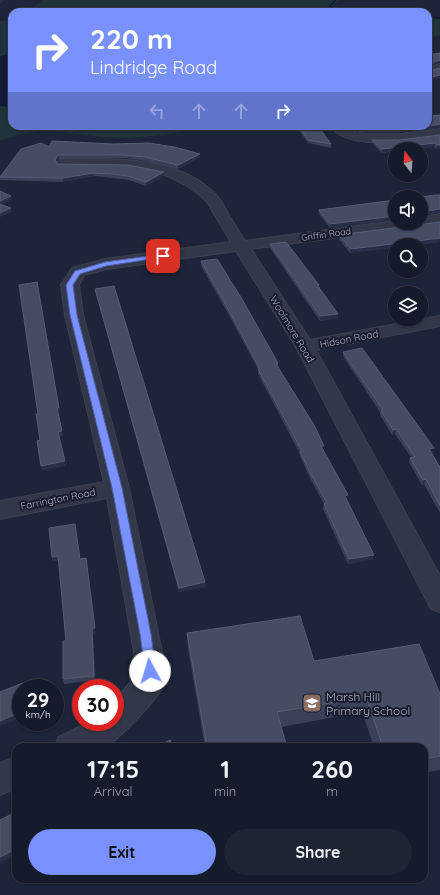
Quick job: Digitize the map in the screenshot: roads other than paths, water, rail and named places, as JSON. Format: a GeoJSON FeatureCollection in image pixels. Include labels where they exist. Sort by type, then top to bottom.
{"type":"FeatureCollection","features":[{"type":"Feature","properties":{"kind":"street"},"geometry":{"type":"LineString","coordinates":[[341,130],[343,132],[370,138],[387,139],[440,133]]}},
{"type":"Feature","properties":{"kind":"street","name":"Woolmore Road"},"geometry":{"type":"LineString","coordinates":[[64,163],[108,162],[140,165],[165,170],[191,182],[213,200],[240,246],[305,347],[440,601]]}},
{"type":"Feature","properties":{"kind":"street"},"geometry":{"type":"LineString","coordinates":[[428,221],[440,219]]}},
{"type":"Feature","properties":{"kind":"street","name":"Griffin Road"},"geometry":{"type":"LineString","coordinates":[[124,711],[151,680],[150,663],[146,634],[117,488],[74,315],[70,285],[78,272],[105,264],[388,226]]}},
{"type":"Feature","properties":{"kind":"street","name":"Hidson Road"},"geometry":{"type":"LineString","coordinates":[[305,347],[440,321]]}},
{"type":"Feature","properties":{"kind":"street","name":"Farrington Road"},"geometry":{"type":"LineString","coordinates":[[0,510],[117,488]]}},
{"type":"Feature","properties":{"kind":"street"},"geometry":{"type":"LineString","coordinates":[[79,743],[97,735],[102,731]]}},
{"type":"Feature","properties":{"kind":"street"},"geometry":{"type":"LineString","coordinates":[[0,779],[12,774]]}},
{"type":"Feature","properties":{"kind":"water"},"geometry":{"type":"Polygon","coordinates":[[[8,54],[8,107],[0,106],[0,56],[8,54]]]}},
{"type":"Feature","properties":{"kind":"waterway"},"geometry":{"type":"LineString","coordinates":[[328,8],[336,0]]}},
{"type":"Feature","properties":{"kind":"waterway"},"geometry":{"type":"LineString","coordinates":[[432,18],[440,18]]}},
{"type":"Feature","properties":{"kind":"place","name":"Marsh Hill Primary School"},"geometry":{"type":"Point","coordinates":[312,703]}}]}
